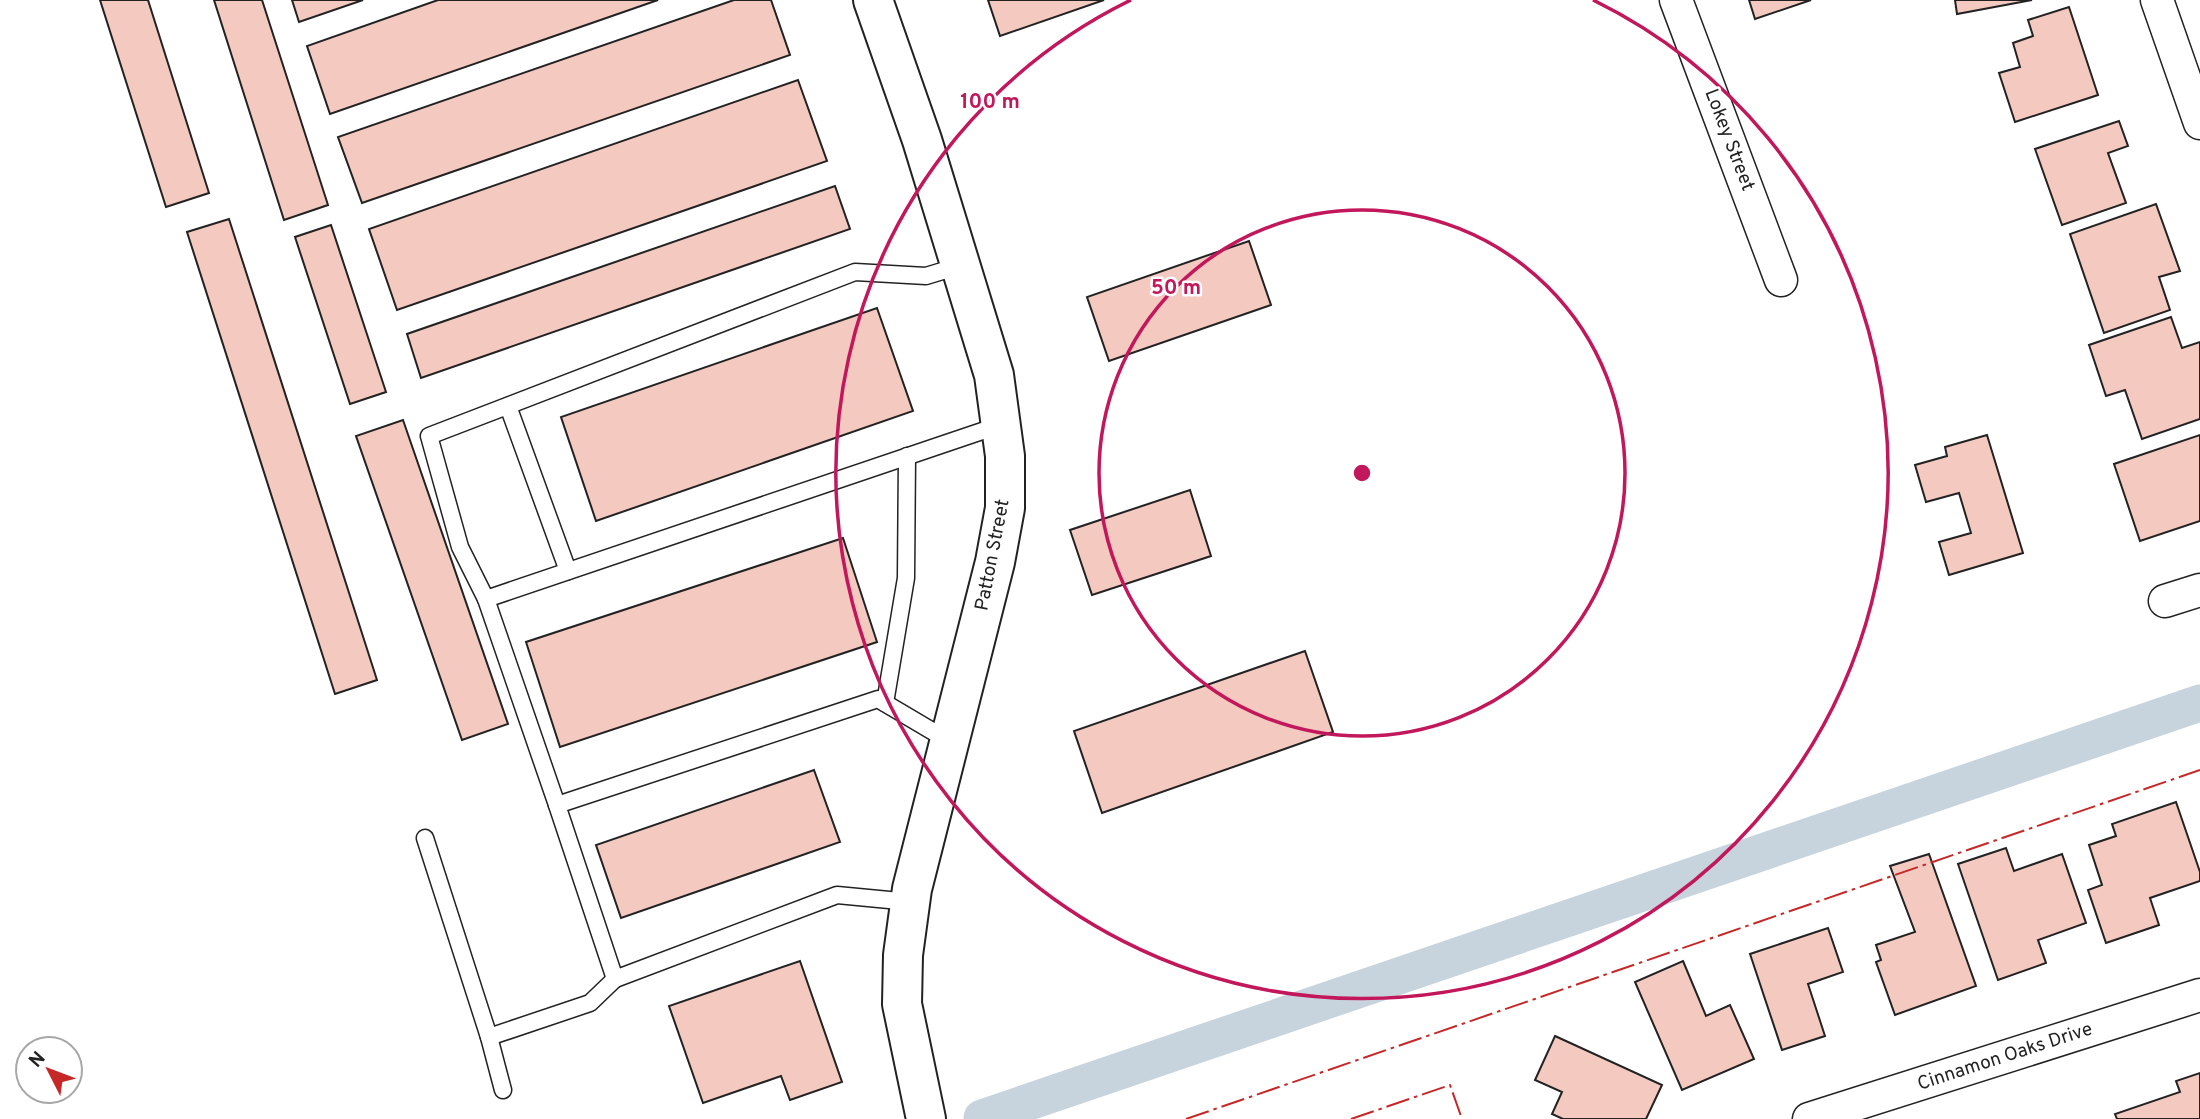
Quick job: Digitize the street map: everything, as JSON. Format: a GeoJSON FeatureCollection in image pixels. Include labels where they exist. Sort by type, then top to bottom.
{"type":"FeatureCollection","features":[{"type":"Feature","properties":{"kind":"street","name":"Patton Street"},"geometry":{"type":"LineString","coordinates":[[873,0],[962,265],[994,375],[1005,457],[1005,508],[975,643],[910,902],[902,1004],[926,1119]]}},
{"type":"Feature","properties":{"kind":"street","name":"Lokey Street"},"geometry":{"type":"LineString","coordinates":[[1676,0],[1781,280]]}},
{"type":"Feature","properties":{"kind":"street"},"geometry":{"type":"LineString","coordinates":[[2157,0],[2200,123]]}},
{"type":"Feature","properties":{"kind":"street"},"geometry":{"type":"LineString","coordinates":[[2165,601],[2200,590]]}},
{"type":"Feature","properties":{"kind":"street","name":"Cinnamon Oaks Drive"},"geometry":{"type":"LineString","coordinates":[[1809,1119],[2200,995]]}},
{"type":"Feature","properties":{"kind":"lane"},"geometry":{"type":"LineString","coordinates":[[615,979],[486,599],[460,547],[429,436],[855,272],[926,276],[962,265]]}},
{"type":"Feature","properties":{"kind":"lane"},"geometry":{"type":"LineString","coordinates":[[508,405],[568,571]]}},
{"type":"Feature","properties":{"kind":"lane"},"geometry":{"type":"LineString","coordinates":[[486,599],[1001,425]]}},
{"type":"Feature","properties":{"kind":"lane"},"geometry":{"type":"LineString","coordinates":[[885,703],[906,578],[907,456]]}},
{"type":"Feature","properties":{"kind":"lane"},"geometry":{"type":"LineString","coordinates":[[557,805],[878,699],[949,741]]}},
{"type":"Feature","properties":{"kind":"lane"},"geometry":{"type":"LineString","coordinates":[[425,838],[489,1037],[503,1090]]}},
{"type":"Feature","properties":{"kind":"lane"},"geometry":{"type":"LineString","coordinates":[[489,1037],[590,1003],[615,979],[837,895],[910,902]]}},
{"type":"Feature","properties":{"kind":"building"},"geometry":{"type":"Polygon","coordinates":[[[100,0],[148,0],[209,193],[166,207],[100,0]]]}},
{"type":"Feature","properties":{"kind":"building"},"geometry":{"type":"Polygon","coordinates":[[[214,0],[262,0],[328,205],[284,220],[214,0]]]}},
{"type":"Feature","properties":{"kind":"building"},"geometry":{"type":"Polygon","coordinates":[[[292,0],[363,0],[299,22],[292,0]]]}},
{"type":"Feature","properties":{"kind":"building"},"geometry":{"type":"Polygon","coordinates":[[[438,0],[658,0],[330,114],[307,46],[438,0]]]}},
{"type":"Feature","properties":{"kind":"building"},"geometry":{"type":"Polygon","coordinates":[[[734,0],[771,0],[790,55],[362,203],[338,137],[734,0]]]}},
{"type":"Feature","properties":{"kind":"building"},"geometry":{"type":"Polygon","coordinates":[[[988,0],[1104,0],[1000,36],[988,0]]]}},
{"type":"Feature","properties":{"kind":"building"},"geometry":{"type":"Polygon","coordinates":[[[1749,0],[1811,0],[1755,19],[1749,0]]]}},
{"type":"Feature","properties":{"kind":"building"},"geometry":{"type":"Polygon","coordinates":[[[1955,0],[2032,0],[1957,14],[1955,0]]]}},
{"type":"Feature","properties":{"kind":"building"},"geometry":{"type":"Polygon","coordinates":[[[2069,7],[2098,95],[2015,122],[1999,73],[2020,67],[2013,43],[2033,36],[2028,20],[2069,7]]]}},
{"type":"Feature","properties":{"kind":"building"},"geometry":{"type":"Polygon","coordinates":[[[798,80],[827,161],[397,310],[369,229],[798,80]]]}},
{"type":"Feature","properties":{"kind":"building"},"geometry":{"type":"Polygon","coordinates":[[[2119,121],[2128,146],[2108,153],[2126,203],[2062,225],[2035,149],[2119,121]]]}},
{"type":"Feature","properties":{"kind":"building"},"geometry":{"type":"Polygon","coordinates":[[[835,186],[850,229],[421,378],[407,334],[835,186]]]}},
{"type":"Feature","properties":{"kind":"building"},"geometry":{"type":"Polygon","coordinates":[[[2156,204],[2180,271],[2159,277],[2170,310],[2104,333],[2070,234],[2156,204]]]}},
{"type":"Feature","properties":{"kind":"building"},"geometry":{"type":"Polygon","coordinates":[[[229,219],[377,680],[335,694],[187,232],[229,219]]]}},
{"type":"Feature","properties":{"kind":"building"},"geometry":{"type":"Polygon","coordinates":[[[331,225],[386,392],[350,404],[295,237],[331,225]]]}},
{"type":"Feature","properties":{"kind":"building"},"geometry":{"type":"Polygon","coordinates":[[[1249,241],[1271,305],[1109,361],[1087,297],[1249,241]]]}},
{"type":"Feature","properties":{"kind":"building"},"geometry":{"type":"Polygon","coordinates":[[[877,308],[913,411],[596,521],[561,417],[877,308]]]}},
{"type":"Feature","properties":{"kind":"building"},"geometry":{"type":"Polygon","coordinates":[[[2171,317],[2182,348],[2200,342],[2200,419],[2142,439],[2125,390],[2106,396],[2089,345],[2171,317]]]}},
{"type":"Feature","properties":{"kind":"building"},"geometry":{"type":"Polygon","coordinates":[[[403,420],[508,724],[462,740],[356,436],[403,420]]]}},
{"type":"Feature","properties":{"kind":"building"},"geometry":{"type":"Polygon","coordinates":[[[1987,435],[2023,553],[1949,575],[1939,542],[1971,533],[1959,493],[1926,502],[1915,465],[1947,456],[1945,447],[1987,435]]]}},
{"type":"Feature","properties":{"kind":"building"},"geometry":{"type":"Polygon","coordinates":[[[2200,435],[2200,521],[2140,541],[2114,464],[2200,435]]]}},
{"type":"Feature","properties":{"kind":"building"},"geometry":{"type":"Polygon","coordinates":[[[1190,490],[1211,556],[1092,595],[1070,530],[1190,490]]]}},
{"type":"Feature","properties":{"kind":"building"},"geometry":{"type":"Polygon","coordinates":[[[843,538],[877,642],[560,747],[526,642],[843,538]]]}},
{"type":"Feature","properties":{"kind":"building"},"geometry":{"type":"Polygon","coordinates":[[[1305,651],[1333,732],[1102,813],[1074,731],[1305,651]]]}},
{"type":"Feature","properties":{"kind":"building"},"geometry":{"type":"Polygon","coordinates":[[[814,770],[840,842],[621,918],[596,845],[814,770]]]}},
{"type":"Feature","properties":{"kind":"building"},"geometry":{"type":"Polygon","coordinates":[[[2176,802],[2200,872],[2200,881],[2150,898],[2159,925],[2106,943],[2088,890],[2102,885],[2089,845],[2116,836],[2112,824],[2176,802]]]}},
{"type":"Feature","properties":{"kind":"building"},"geometry":{"type":"Polygon","coordinates":[[[2006,848],[2014,871],[2062,854],[2086,923],[2038,940],[2046,963],[1998,980],[1958,864],[2006,848]]]}},
{"type":"Feature","properties":{"kind":"building"},"geometry":{"type":"Polygon","coordinates":[[[1929,854],[1976,986],[1895,1015],[1876,962],[1881,960],[1876,945],[1915,932],[1890,866],[1929,854]]]}},
{"type":"Feature","properties":{"kind":"building"},"geometry":{"type":"Polygon","coordinates":[[[1828,928],[1843,972],[1808,984],[1825,1036],[1782,1050],[1750,954],[1828,928]]]}},
{"type":"Feature","properties":{"kind":"building"},"geometry":{"type":"Polygon","coordinates":[[[800,961],[842,1082],[790,1100],[781,1076],[703,1103],[669,1006],[800,961]]]}},
{"type":"Feature","properties":{"kind":"building"},"geometry":{"type":"Polygon","coordinates":[[[1683,961],[1706,1016],[1730,1005],[1754,1059],[1682,1090],[1635,982],[1683,961]]]}},
{"type":"Feature","properties":{"kind":"building"},"geometry":{"type":"Polygon","coordinates":[[[1555,1036],[1662,1085],[1646,1119],[1563,1119],[1552,1114],[1562,1092],[1535,1080],[1555,1036]]]}},
{"type":"Feature","properties":{"kind":"building"},"geometry":{"type":"Polygon","coordinates":[[[2200,1073],[2200,1119],[2117,1119],[2115,1114],[2180,1092],[2176,1081],[2200,1073]]]}},
{"type":"Feature","properties":{"kind":"waterway"},"geometry":{"type":"LineString","coordinates":[[982,1118],[2200,703]]}},
{"type":"Feature","properties":{"kind":"power"},"geometry":{"type":"LineString","coordinates":[[1186,1119],[2200,770]]}},
{"type":"Feature","properties":{"kind":"power"},"geometry":{"type":"LineString","coordinates":[[1351,1119],[1450,1085],[1462,1119]]}}]}
